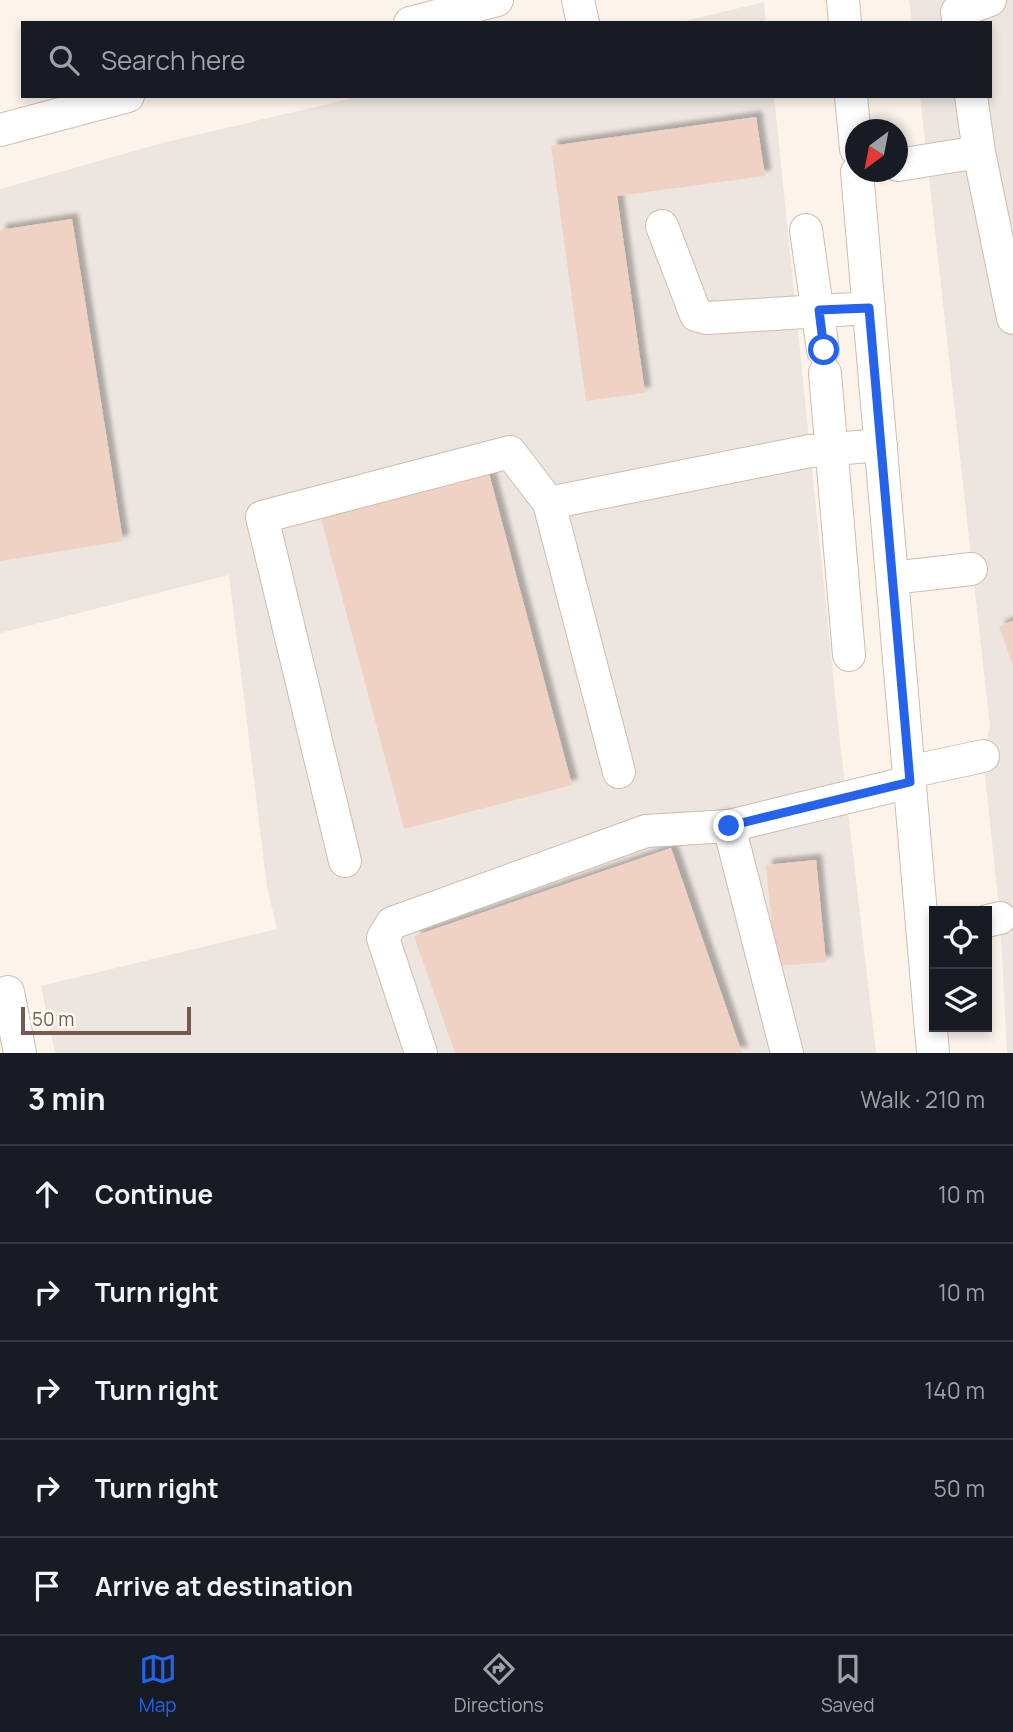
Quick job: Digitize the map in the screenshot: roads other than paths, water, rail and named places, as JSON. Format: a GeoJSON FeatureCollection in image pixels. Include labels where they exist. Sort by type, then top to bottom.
{"type":"FeatureCollection","features":[{"type":"Feature","properties":{"kind":"street"},"geometry":{"type":"LineString","coordinates":[[418,21],[497,0]]}},
{"type":"Feature","properties":{"kind":"street"},"geometry":{"type":"LineString","coordinates":[[578,0],[583,21]]}},
{"type":"Feature","properties":{"kind":"street"},"geometry":{"type":"LineString","coordinates":[[843,0],[845,21]]}},
{"type":"Feature","properties":{"kind":"street"},"geometry":{"type":"LineString","coordinates":[[959,21],[957,12],[989,0]]}},
{"type":"Feature","properties":{"kind":"street"},"geometry":{"type":"LineString","coordinates":[[0,130],[120,98]]}},
{"type":"Feature","properties":{"kind":"street"},"geometry":{"type":"LineString","coordinates":[[851,98],[853,119]]}},
{"type":"Feature","properties":{"kind":"street"},"geometry":{"type":"LineString","coordinates":[[971,98],[979,152],[1013,318]]}},
{"type":"Feature","properties":{"kind":"street"},"geometry":{"type":"LineString","coordinates":[[908,163],[979,152]]}},
{"type":"Feature","properties":{"kind":"street"},"geometry":{"type":"LineString","coordinates":[[858,182],[910,777],[929,936]]}},
{"type":"Feature","properties":{"kind":"street"},"geometry":{"type":"LineString","coordinates":[[662,226],[696,315],[707,318],[869,308]]}},
{"type":"Feature","properties":{"kind":"street"},"geometry":{"type":"LineString","coordinates":[[806,230],[819,310],[849,655]]}},
{"type":"Feature","properties":{"kind":"street"},"geometry":{"type":"LineString","coordinates":[[550,503],[832,449],[881,445]]}},
{"type":"Feature","properties":{"kind":"street"},"geometry":{"type":"LineString","coordinates":[[345,861],[262,517],[510,452],[550,503],[619,772]]}},
{"type":"Feature","properties":{"kind":"street"},"geometry":{"type":"LineString","coordinates":[[892,578],[971,569]]}},
{"type":"Feature","properties":{"kind":"street"},"geometry":{"type":"LineString","coordinates":[[421,1053],[383,937],[391,923],[646,831],[729,826],[983,756]]}},
{"type":"Feature","properties":{"kind":"street"},"geometry":{"type":"LineString","coordinates":[[729,826],[787,1053]]}},
{"type":"Feature","properties":{"kind":"street"},"geometry":{"type":"LineString","coordinates":[[930,969],[933,1053]]}},
{"type":"Feature","properties":{"kind":"street"},"geometry":{"type":"LineString","coordinates":[[8,992],[20,1053]]}}]}
